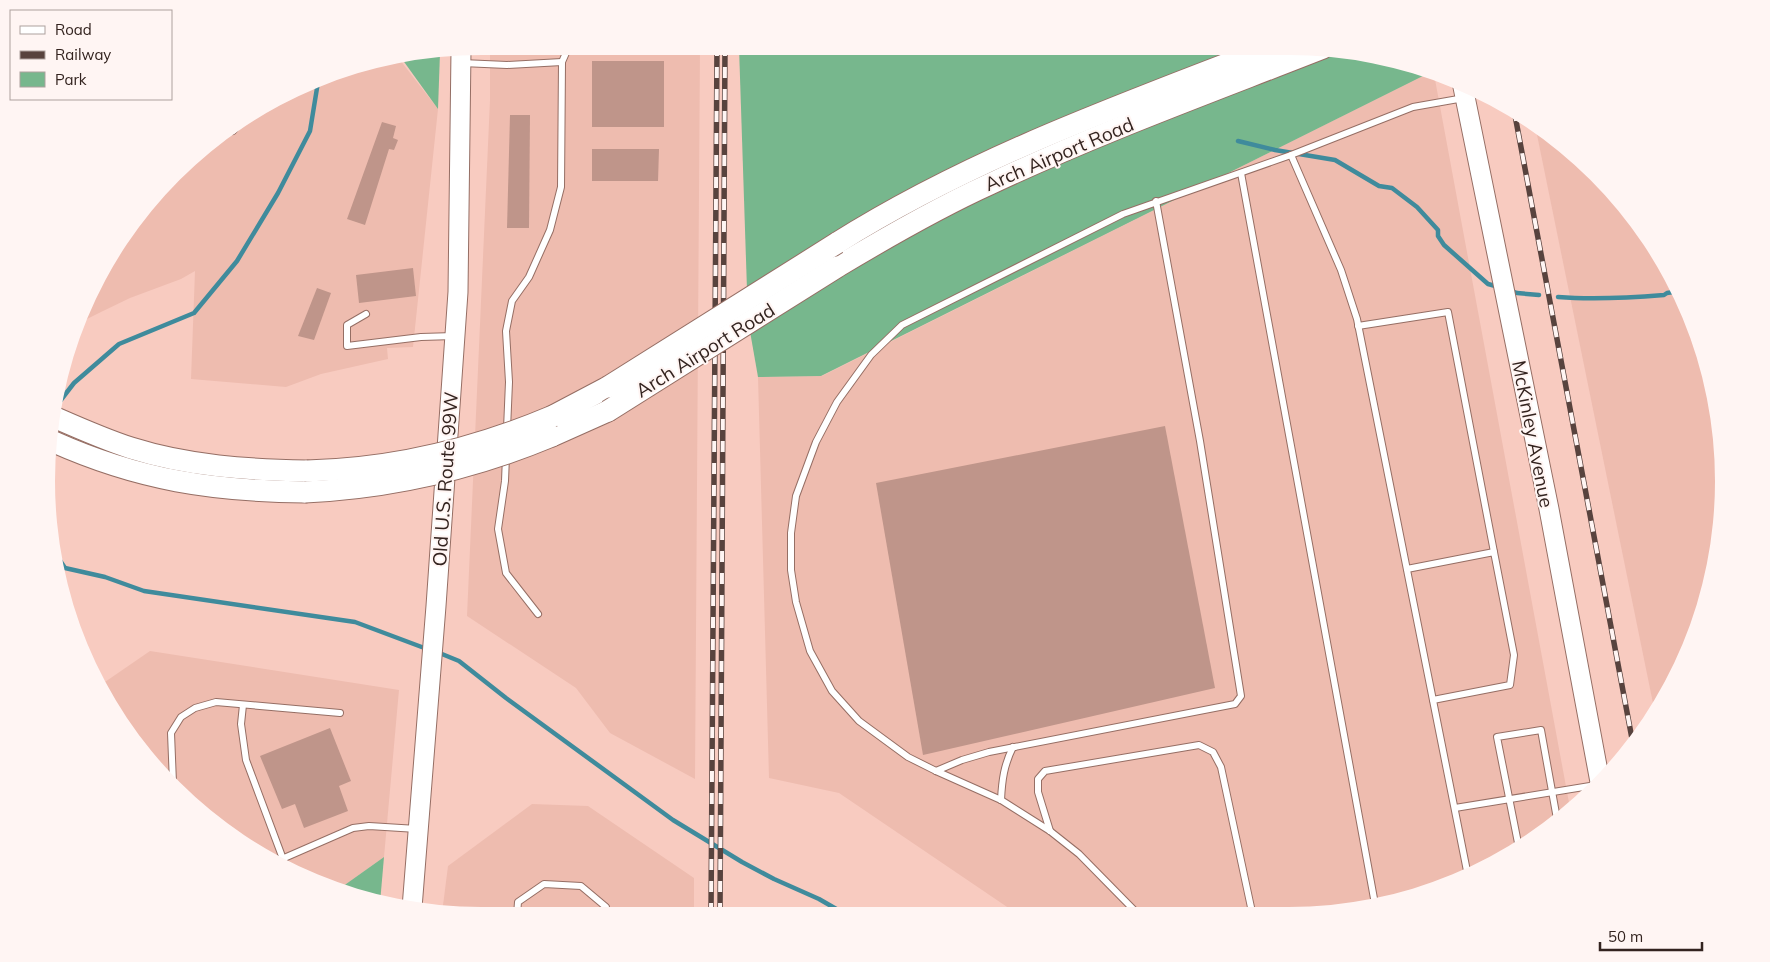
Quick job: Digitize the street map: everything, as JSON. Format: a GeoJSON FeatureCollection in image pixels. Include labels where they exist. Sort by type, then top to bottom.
{"type":"FeatureCollection","features":[{"type":"Feature","properties":{"kind":"main road","name":"Arch Airport Road"},"geometry":{"type":"LineString","coordinates":[[60,420],[132,448],[194,463],[254,470],[306,482],[375,486],[465,468],[514,452],[608,387],[837,242],[948,182],[1036,140],[1251,55]]}},
{"type":"Feature","properties":{"kind":"main road","name":"Arch Airport Road"},"geometry":{"type":"LineString","coordinates":[[552,426],[608,411],[837,267],[934,211],[1095,137],[1304,56]]}},
{"type":"Feature","properties":{"kind":"main road","name":"Old U.S. Route 99W"},"geometry":{"type":"LineString","coordinates":[[413,901],[458,292],[461,57]]}},
{"type":"Feature","properties":{"kind":"main road","name":"McKinley Avenue"},"geometry":{"type":"LineString","coordinates":[[1464,93],[1548,509],[1598,773]]}},
{"type":"Feature","properties":{"kind":"main road","name":"Arch Airport Road"},"geometry":{"type":"LineString","coordinates":[[57,443],[89,457],[152,477],[212,487],[259,491],[306,482]]}},
{"type":"Feature","properties":{"kind":"lane"},"geometry":{"type":"LineString","coordinates":[[538,614],[506,573],[498,529],[504,481],[509,392],[506,331],[512,301],[530,277],[550,230],[562,187],[562,62],[565,55]]}},
{"type":"Feature","properties":{"kind":"lane"},"geometry":{"type":"LineString","coordinates":[[461,57],[507,65],[562,62]]}},
{"type":"Feature","properties":{"kind":"lane"},"geometry":{"type":"LineString","coordinates":[[1131,907],[1080,854],[1050,831],[1001,800],[908,757],[859,720],[832,691],[810,650],[796,602],[791,570],[791,533],[796,496],[816,442],[837,402],[871,355],[902,325],[1122,214],[1291,155],[1414,107],[1463,92]]}},
{"type":"Feature","properties":{"kind":"lane"},"geometry":{"type":"LineString","coordinates":[[1291,155],[1342,270],[1358,326],[1466,868]]}},
{"type":"Feature","properties":{"kind":"lane"},"geometry":{"type":"LineString","coordinates":[[1241,173],[1374,898]]}},
{"type":"Feature","properties":{"kind":"lane"},"geometry":{"type":"LineString","coordinates":[[936,771],[962,760],[1013,747],[1235,704],[1241,696],[1200,441],[1156,202]]}},
{"type":"Feature","properties":{"kind":"lane"},"geometry":{"type":"LineString","coordinates":[[1358,326],[1448,312],[1514,655],[1510,685],[1433,700]]}},
{"type":"Feature","properties":{"kind":"lane"},"geometry":{"type":"LineString","coordinates":[[366,314],[347,325],[347,346],[421,336],[455,336]]}},
{"type":"Feature","properties":{"kind":"lane"},"geometry":{"type":"LineString","coordinates":[[1407,569],[1494,552]]}},
{"type":"Feature","properties":{"kind":"lane"},"geometry":{"type":"LineString","coordinates":[[173,774],[171,733],[181,717],[195,708],[216,702],[340,714]]}},
{"type":"Feature","properties":{"kind":"lane"},"geometry":{"type":"LineString","coordinates":[[242,706],[241,724],[246,760],[282,858]]}},
{"type":"Feature","properties":{"kind":"lane"},"geometry":{"type":"LineString","coordinates":[[1518,840],[1497,737],[1541,730],[1557,812]]}},
{"type":"Feature","properties":{"kind":"lane"},"geometry":{"type":"LineString","coordinates":[[1050,831],[1038,792],[1038,779],[1045,770],[1199,745],[1213,752],[1221,767],[1251,907]]}},
{"type":"Feature","properties":{"kind":"lane"},"geometry":{"type":"LineString","coordinates":[[1001,800],[1002,778],[1006,760],[1013,747]]}},
{"type":"Feature","properties":{"kind":"lane"},"geometry":{"type":"LineString","coordinates":[[1455,808],[1584,788]]}},
{"type":"Feature","properties":{"kind":"lane"},"geometry":{"type":"LineString","coordinates":[[284,858],[353,828],[369,826],[418,829]]}},
{"type":"Feature","properties":{"kind":"lane"},"geometry":{"type":"LineString","coordinates":[[518,907],[518,902],[544,884],[581,886],[606,907]]}},
{"type":"Feature","properties":{"kind":"shaded area"},"geometry":{"type":"Polygon","coordinates":[[[490,55],[700,55],[695,779],[610,733],[576,688],[467,616],[490,100],[490,55]]]}},
{"type":"Feature","properties":{"kind":"shaded area"},"geometry":{"type":"Polygon","coordinates":[[[402,62],[438,109],[413,347],[387,348],[388,359],[321,374],[286,387],[191,379],[195,271],[181,279],[130,298],[87,319],[112,268],[127,244],[161,200],[200,161],[244,127],[268,112],[318,87],[402,62]]]}},
{"type":"Feature","properties":{"kind":"shaded area"},"geometry":{"type":"Polygon","coordinates":[[[1422,77],[1435,81],[1569,802],[1526,835],[1477,863],[1452,875],[1426,884],[1372,899],[1317,906],[1289,907],[1007,907],[839,793],[769,778],[758,377],[822,376],[1422,77]]]}},
{"type":"Feature","properties":{"kind":"shaded area"},"geometry":{"type":"Polygon","coordinates":[[[1537,135],[1570,161],[1590,180],[1609,200],[1643,244],[1658,268],[1683,318],[1707,398],[1714,453],[1715,481],[1714,509],[1707,564],[1683,644],[1653,702],[1537,135]]]}},
{"type":"Feature","properties":{"kind":"shaded area"},"geometry":{"type":"Polygon","coordinates":[[[150,651],[399,690],[384,857],[345,884],[318,875],[293,863],[244,835],[200,801],[161,762],[127,718],[106,682],[150,651]]]}},
{"type":"Feature","properties":{"kind":"shaded area"},"geometry":{"type":"Polygon","coordinates":[[[532,804],[588,806],[694,878],[694,907],[481,907],[443,905],[448,866],[532,804]]]}},
{"type":"Feature","properties":{"kind":"green space"},"geometry":{"type":"Polygon","coordinates":[[[739,55],[1289,55],[1317,56],[1372,63],[1422,77],[821,376],[758,377],[748,320],[739,55]]]}},
{"type":"Feature","properties":{"kind":"green space"},"geometry":{"type":"Polygon","coordinates":[[[440,57],[438,109],[404,62],[440,57]]]}},
{"type":"Feature","properties":{"kind":"green space"},"geometry":{"type":"Polygon","coordinates":[[[384,857],[381,895],[345,884],[384,857]]]}},
{"type":"Feature","properties":{"kind":"building"},"geometry":{"type":"Polygon","coordinates":[[[592,61],[664,61],[664,127],[592,127],[592,61]]]}},
{"type":"Feature","properties":{"kind":"building"},"geometry":{"type":"Polygon","coordinates":[[[510,115],[530,115],[529,228],[507,228],[510,115]]]}},
{"type":"Feature","properties":{"kind":"building"},"geometry":{"type":"Polygon","coordinates":[[[382,122],[396,126],[393,138],[398,140],[394,150],[389,149],[365,225],[347,219],[382,122]]]}},
{"type":"Feature","properties":{"kind":"building"},"geometry":{"type":"Polygon","coordinates":[[[592,149],[659,149],[658,181],[592,181],[592,149]]]}},
{"type":"Feature","properties":{"kind":"building"},"geometry":{"type":"Polygon","coordinates":[[[413,268],[416,296],[359,303],[356,275],[413,268]]]}},
{"type":"Feature","properties":{"kind":"building"},"geometry":{"type":"Polygon","coordinates":[[[317,288],[331,293],[314,340],[298,336],[317,288]]]}},
{"type":"Feature","properties":{"kind":"building"},"geometry":{"type":"Polygon","coordinates":[[[1165,426],[1215,688],[923,755],[876,483],[1165,426]]]}},
{"type":"Feature","properties":{"kind":"building"},"geometry":{"type":"Polygon","coordinates":[[[330,728],[351,781],[339,786],[348,811],[304,828],[295,804],[282,809],[260,756],[330,728]]]}},
{"type":"Feature","properties":{"kind":"waterway"},"geometry":{"type":"LineString","coordinates":[[63,397],[74,383],[119,344],[194,313],[237,261],[278,193],[310,131],[317,87]]}},
{"type":"Feature","properties":{"kind":"waterway"},"geometry":{"type":"LineString","coordinates":[[1238,141],[1275,150],[1335,160],[1379,186],[1392,188],[1417,207],[1438,230],[1438,236],[1444,245],[1488,284],[1499,287]]}},
{"type":"Feature","properties":{"kind":"waterway"},"geometry":{"type":"LineString","coordinates":[[1509,290],[1517,293],[1539,295]]}},
{"type":"Feature","properties":{"kind":"waterway"},"geometry":{"type":"LineString","coordinates":[[1558,297],[1624,298],[1664,295],[1671,292]]}},
{"type":"Feature","properties":{"kind":"waterway"},"geometry":{"type":"LineString","coordinates":[[63,566],[65,568],[105,577],[144,591],[355,622],[427,649]]}},
{"type":"Feature","properties":{"kind":"waterway"},"geometry":{"type":"LineString","coordinates":[[437,652],[459,661],[506,698],[673,820],[742,862],[833,907]]}},
{"type":"Feature","properties":{"kind":"railway"},"geometry":{"type":"LineString","coordinates":[[711,907],[717,55]]}},
{"type":"Feature","properties":{"kind":"railway"},"geometry":{"type":"LineString","coordinates":[[720,907],[725,55]]}},
{"type":"Feature","properties":{"kind":"railway"},"geometry":{"type":"LineString","coordinates":[[1516,121],[1631,734]]}}]}
